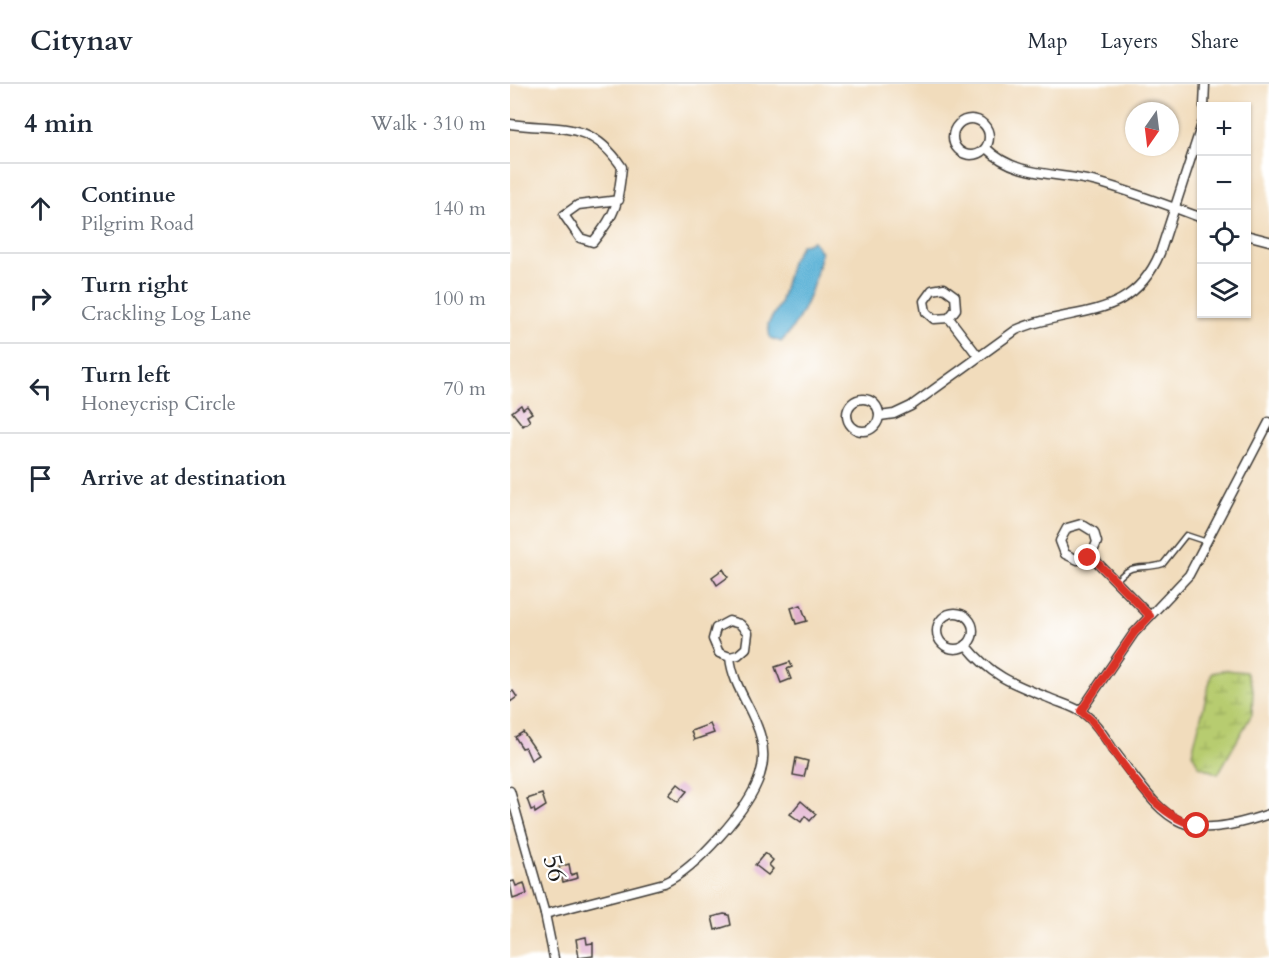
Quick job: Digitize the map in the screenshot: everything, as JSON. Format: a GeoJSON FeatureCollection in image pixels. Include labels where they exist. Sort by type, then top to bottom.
{"type":"FeatureCollection","features":[{"type":"Feature","properties":{"kind":"street"},"geometry":{"type":"LineString","coordinates":[[1204,102],[1205,84]]}},
{"type":"Feature","properties":{"kind":"street"},"geometry":{"type":"LineString","coordinates":[[970,119],[983,123],[989,135],[986,148],[976,154],[961,152],[953,138],[958,124],[970,119]]}},
{"type":"Feature","properties":{"kind":"street"},"geometry":{"type":"LineString","coordinates":[[510,124],[577,129],[608,147],[622,167],[619,200],[612,220],[593,242],[580,238],[564,214],[578,205],[619,200]]}},
{"type":"Feature","properties":{"kind":"street"},"geometry":{"type":"LineString","coordinates":[[880,417],[906,409],[978,356],[1025,326],[1102,309],[1131,293],[1143,282],[1157,261],[1197,140]]}},
{"type":"Feature","properties":{"kind":"street"},"geometry":{"type":"LineString","coordinates":[[986,148],[998,160],[1016,168],[1094,181],[1197,216]]}},
{"type":"Feature","properties":{"kind":"street"},"geometry":{"type":"LineString","coordinates":[[1251,236],[1269,241]]}},
{"type":"Feature","properties":{"kind":"street"},"geometry":{"type":"LineString","coordinates":[[949,318],[978,356]]}},
{"type":"Feature","properties":{"kind":"street"},"geometry":{"type":"LineString","coordinates":[[1081,711],[1134,633],[1183,584],[1269,422]]}},
{"type":"Feature","properties":{"kind":"street"},"geometry":{"type":"LineString","coordinates":[[1081,524],[1091,529],[1097,542],[1091,556],[1078,560],[1065,554],[1060,541],[1067,528],[1081,524]]}},
{"type":"Feature","properties":{"kind":"street"},"geometry":{"type":"LineString","coordinates":[[1091,556],[1150,616]]}},
{"type":"Feature","properties":{"kind":"street"},"geometry":{"type":"LineString","coordinates":[[959,614],[971,622],[973,633],[966,645],[952,648],[940,640],[939,625],[945,617],[959,614]]}},
{"type":"Feature","properties":{"kind":"street"},"geometry":{"type":"LineString","coordinates":[[729,621],[744,626],[749,640],[744,651],[730,657],[719,653],[712,639],[719,625],[729,621]]}},
{"type":"Feature","properties":{"kind":"street"},"geometry":{"type":"LineString","coordinates":[[966,645],[984,667],[1001,679],[1081,711],[1093,722],[1156,804],[1175,819],[1191,825],[1214,828],[1240,824],[1269,814]]}},
{"type":"Feature","properties":{"kind":"street"},"geometry":{"type":"LineString","coordinates":[[545,914],[664,883],[680,875],[707,850],[753,791],[761,774],[763,745],[754,718],[734,678],[730,657]]}},
{"type":"Feature","properties":{"kind":"street","name":"56"},"geometry":{"type":"LineString","coordinates":[[510,791],[545,914],[554,958]]}},
{"type":"Feature","properties":{"kind":"lane"},"geometry":{"type":"LineString","coordinates":[[1116,581],[1124,572],[1136,566],[1163,564],[1186,535],[1189,534],[1207,542]]}},
{"type":"Feature","properties":{"kind":"green space"},"geometry":{"type":"Polygon","coordinates":[[[1226,670],[1246,672],[1253,689],[1252,714],[1218,774],[1199,766],[1192,753],[1212,673],[1226,670]]]}},
{"type":"Feature","properties":{"kind":"water"},"geometry":{"type":"Polygon","coordinates":[[[813,241],[821,252],[816,276],[802,312],[781,342],[770,338],[768,324],[780,304],[791,262],[801,245],[813,241]]]}},
{"type":"Feature","properties":{"kind":"building"},"geometry":{"type":"Polygon","coordinates":[[[521,405],[523,409],[527,406],[532,413],[527,416],[530,421],[523,426],[512,412],[521,405]]]}},
{"type":"Feature","properties":{"kind":"building"},"geometry":{"type":"Polygon","coordinates":[[[723,569],[728,577],[717,585],[712,577],[723,569]]]}},
{"type":"Feature","properties":{"kind":"building"},"geometry":{"type":"Polygon","coordinates":[[[801,605],[807,621],[796,624],[791,608],[801,605]]]}},
{"type":"Feature","properties":{"kind":"building"},"geometry":{"type":"Polygon","coordinates":[[[790,662],[792,667],[787,669],[791,679],[781,683],[775,667],[790,662]]]}},
{"type":"Feature","properties":{"kind":"building"},"geometry":{"type":"Polygon","coordinates":[[[513,691],[517,697],[510,702],[510,693],[513,691]]]}},
{"type":"Feature","properties":{"kind":"building"},"geometry":{"type":"Polygon","coordinates":[[[710,724],[714,733],[694,740],[691,731],[710,724]]]}},
{"type":"Feature","properties":{"kind":"building"},"geometry":{"type":"Polygon","coordinates":[[[523,732],[539,755],[531,760],[525,747],[522,748],[515,737],[523,732]]]}},
{"type":"Feature","properties":{"kind":"building"},"geometry":{"type":"Polygon","coordinates":[[[796,758],[808,761],[804,777],[793,775],[796,758]]]}},
{"type":"Feature","properties":{"kind":"building"},"geometry":{"type":"Polygon","coordinates":[[[678,784],[687,791],[678,802],[669,795],[678,784]]]}},
{"type":"Feature","properties":{"kind":"building"},"geometry":{"type":"Polygon","coordinates":[[[542,794],[546,806],[535,813],[534,809],[531,810],[527,799],[542,794]]]}},
{"type":"Feature","properties":{"kind":"building"},"geometry":{"type":"Polygon","coordinates":[[[801,801],[816,814],[810,821],[805,816],[801,822],[790,814],[801,801]]]}},
{"type":"Feature","properties":{"kind":"building"},"geometry":{"type":"Polygon","coordinates":[[[765,853],[773,860],[769,865],[773,869],[768,875],[755,865],[765,853]]]}},
{"type":"Feature","properties":{"kind":"building"},"geometry":{"type":"Polygon","coordinates":[[[569,864],[571,875],[577,873],[578,878],[563,882],[559,867],[569,864]]]}},
{"type":"Feature","properties":{"kind":"building"},"geometry":{"type":"Polygon","coordinates":[[[514,881],[516,886],[524,883],[527,894],[513,899],[510,882],[514,881]]]}},
{"type":"Feature","properties":{"kind":"building"},"geometry":{"type":"Polygon","coordinates":[[[729,915],[731,925],[715,930],[712,917],[729,915]]]}},
{"type":"Feature","properties":{"kind":"building"},"geometry":{"type":"Polygon","coordinates":[[[586,937],[587,944],[593,943],[593,956],[579,958],[576,939],[586,937]]]}},
{"type":"Feature","properties":{"kind":"route"},"geometry":{"type":"LineString","coordinates":[[1088,558],[1091,556],[1150,616],[1134,633],[1081,711],[1093,722],[1160,809],[1180,821],[1197,826]]}}]}
